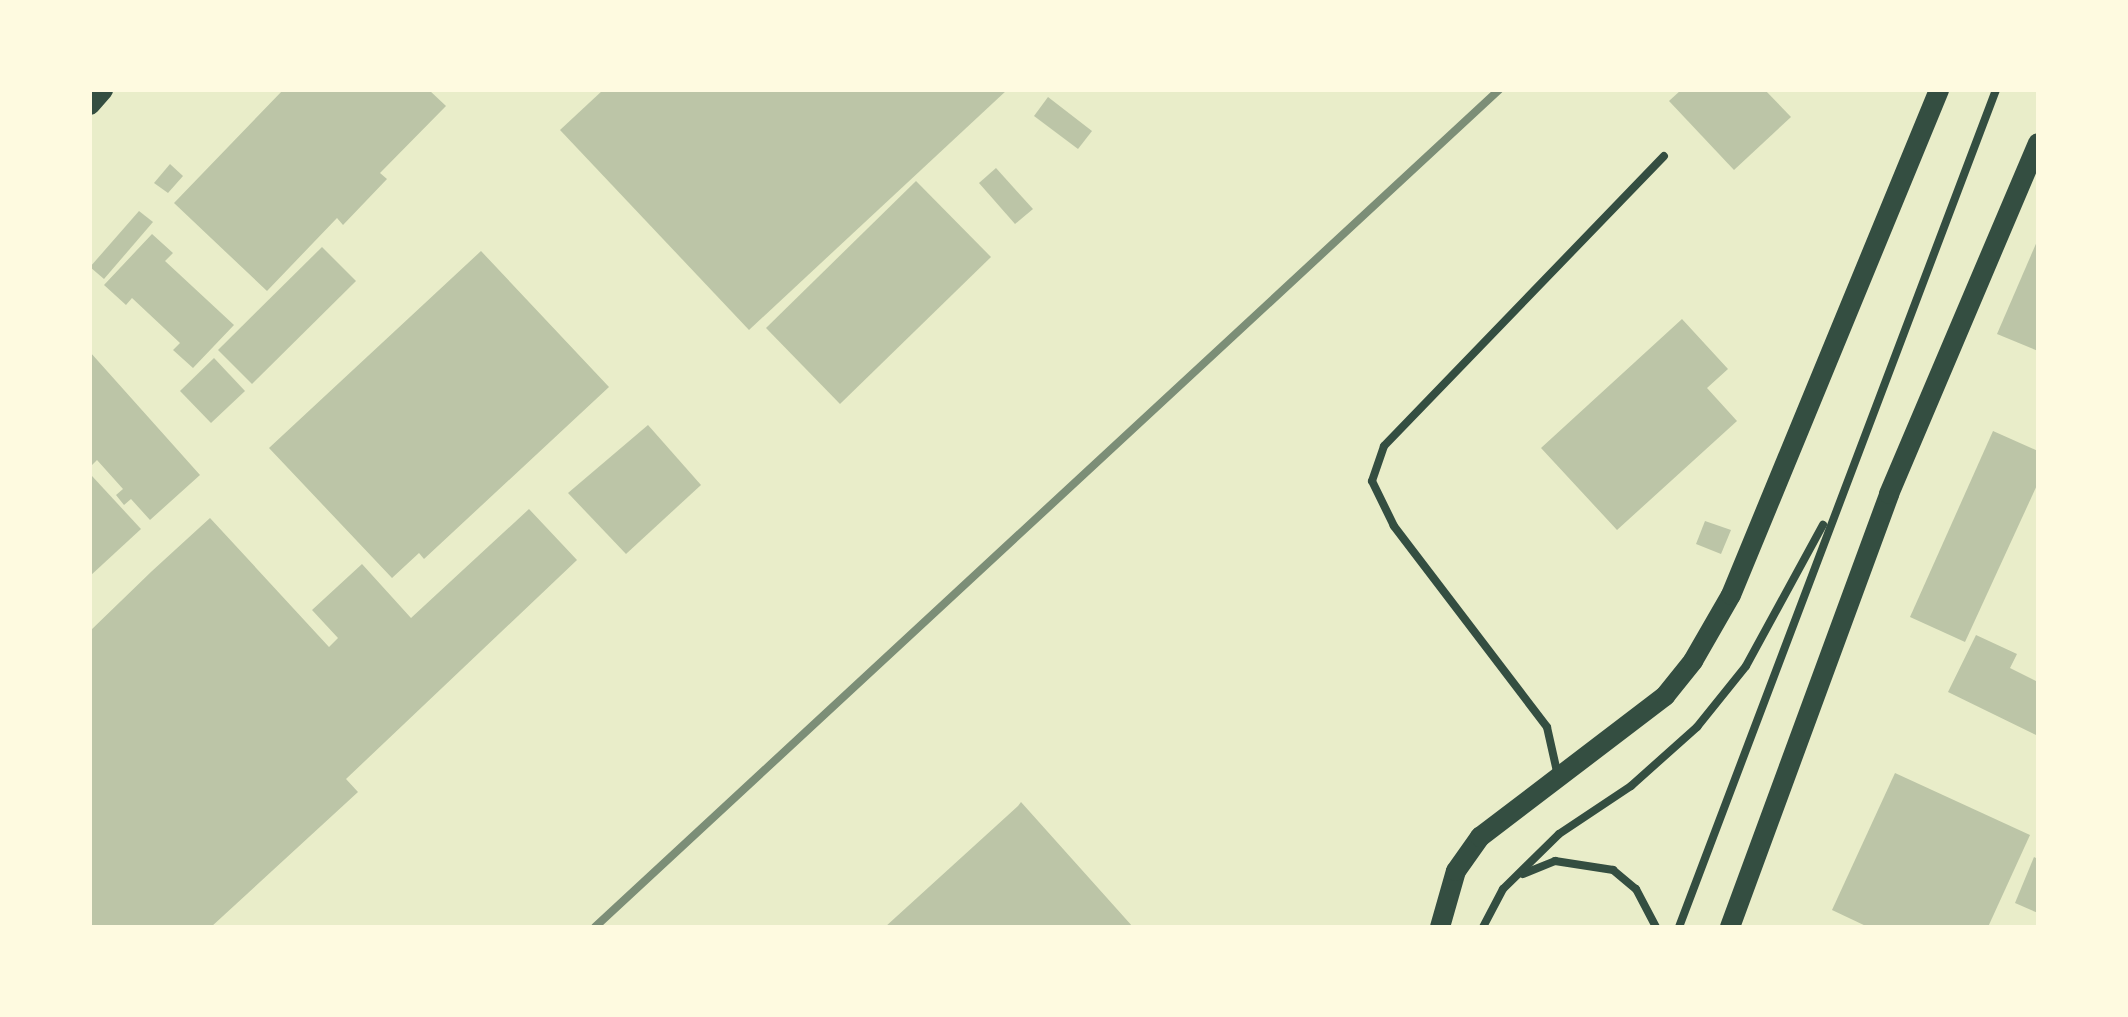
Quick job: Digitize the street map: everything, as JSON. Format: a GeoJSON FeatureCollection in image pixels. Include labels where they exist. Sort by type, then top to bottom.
{"type":"FeatureCollection","features":[{"type":"Feature","properties":{"kind":"main road"},"geometry":{"type":"LineString","coordinates":[[90,105],[103,90]]}},
{"type":"Feature","properties":{"kind":"main road"},"geometry":{"type":"LineString","coordinates":[[1440,927],[1456,871],[1480,837],[1665,696],[1732,595],[1939,90]]}},
{"type":"Feature","properties":{"kind":"main road"},"geometry":{"type":"LineString","coordinates":[[1730,927],[1888,494],[2038,143]]}},
{"type":"Feature","properties":{"kind":"lane"},"geometry":{"type":"LineString","coordinates":[[1679,927],[1835,502],[1996,90]]}},
{"type":"Feature","properties":{"kind":"lane"},"geometry":{"type":"LineString","coordinates":[[1558,776],[1547,727],[1394,526],[1372,480],[1384,446],[1664,156]]}},
{"type":"Feature","properties":{"kind":"lane"},"geometry":{"type":"LineString","coordinates":[[1484,927],[1504,888],[1559,834],[1631,786],[1697,727],[1746,666],[1835,502]]}},
{"type":"Feature","properties":{"kind":"lane"},"geometry":{"type":"LineString","coordinates":[[1504,888],[1527,870],[1585,861],[1636,888],[1656,927]]}},
{"type":"Feature","properties":{"kind":"building"},"geometry":{"type":"Polygon","coordinates":[[[283,90],[429,90],[446,106],[380,173],[387,179],[343,225],[337,218],[267,291],[174,203],[283,90]]]}},
{"type":"Feature","properties":{"kind":"building"},"geometry":{"type":"Polygon","coordinates":[[[603,90],[1007,90],[749,330],[560,130],[603,90]]]}},
{"type":"Feature","properties":{"kind":"building"},"geometry":{"type":"Polygon","coordinates":[[[1681,90],[1765,90],[1791,117],[1734,170],[1669,101],[1681,90]]]}},
{"type":"Feature","properties":{"kind":"building"},"geometry":{"type":"Polygon","coordinates":[[[1048,97],[1092,131],[1078,149],[1034,116],[1048,97]]]}},
{"type":"Feature","properties":{"kind":"building"},"geometry":{"type":"Polygon","coordinates":[[[170,164],[183,176],[168,193],[154,183],[170,164]]]}},
{"type":"Feature","properties":{"kind":"building"},"geometry":{"type":"Polygon","coordinates":[[[996,168],[1033,209],[1015,224],[979,183],[996,168]]]}},
{"type":"Feature","properties":{"kind":"building"},"geometry":{"type":"Polygon","coordinates":[[[916,181],[991,257],[840,404],[766,328],[916,181]]]}},
{"type":"Feature","properties":{"kind":"building"},"geometry":{"type":"Polygon","coordinates":[[[139,211],[153,222],[104,279],[90,267],[139,211]]]}},
{"type":"Feature","properties":{"kind":"building"},"geometry":{"type":"Polygon","coordinates":[[[152,234],[173,253],[165,261],[234,325],[193,368],[173,350],[180,343],[132,298],[126,305],[104,285],[152,234]]]}},
{"type":"Feature","properties":{"kind":"building"},"geometry":{"type":"Polygon","coordinates":[[[2038,239],[2038,351],[1997,334],[2038,239]]]}},
{"type":"Feature","properties":{"kind":"building"},"geometry":{"type":"Polygon","coordinates":[[[322,247],[356,281],[252,384],[218,350],[322,247]]]}},
{"type":"Feature","properties":{"kind":"building"},"geometry":{"type":"Polygon","coordinates":[[[481,251],[609,387],[424,559],[419,553],[392,578],[269,448],[481,251]]]}},
{"type":"Feature","properties":{"kind":"building"},"geometry":{"type":"Polygon","coordinates":[[[1682,319],[1728,369],[1707,388],[1737,421],[1617,530],[1541,448],[1682,319]]]}},
{"type":"Feature","properties":{"kind":"building"},"geometry":{"type":"Polygon","coordinates":[[[90,352],[200,475],[150,520],[131,499],[124,505],[116,495],[123,489],[97,460],[90,467],[90,352]]]}},
{"type":"Feature","properties":{"kind":"building"},"geometry":{"type":"Polygon","coordinates":[[[214,358],[245,391],[211,423],[180,391],[214,358]]]}},
{"type":"Feature","properties":{"kind":"building"},"geometry":{"type":"Polygon","coordinates":[[[648,425],[701,485],[626,554],[568,493],[648,425]]]}},
{"type":"Feature","properties":{"kind":"building"},"geometry":{"type":"Polygon","coordinates":[[[1993,431],[2038,451],[2038,483],[1965,642],[1910,617],[1993,431]]]}},
{"type":"Feature","properties":{"kind":"building"},"geometry":{"type":"Polygon","coordinates":[[[90,478],[141,529],[90,576],[90,478]]]}},
{"type":"Feature","properties":{"kind":"building"},"geometry":{"type":"Polygon","coordinates":[[[529,509],[577,560],[346,779],[358,792],[211,927],[90,927],[90,631],[152,571],[210,518],[329,647],[338,638],[312,610],[362,564],[411,618],[529,509]]]}},
{"type":"Feature","properties":{"kind":"building"},"geometry":{"type":"Polygon","coordinates":[[[1705,521],[1731,530],[1721,554],[1696,544],[1705,521]]]}},
{"type":"Feature","properties":{"kind":"building"},"geometry":{"type":"Polygon","coordinates":[[[1976,635],[2017,654],[2010,668],[2038,682],[2038,736],[1948,692],[1976,635]]]}},
{"type":"Feature","properties":{"kind":"building"},"geometry":{"type":"Polygon","coordinates":[[[1895,773],[2030,835],[1988,927],[1868,927],[1832,910],[1895,773]]]}},
{"type":"Feature","properties":{"kind":"building"},"geometry":{"type":"Polygon","coordinates":[[[1021,802],[1133,927],[885,927],[1018,806],[1021,802]]]}},
{"type":"Feature","properties":{"kind":"building"},"geometry":{"type":"Polygon","coordinates":[[[2034,857],[2038,859],[2038,913],[2015,903],[2034,857]]]}},
{"type":"Feature","properties":{"kind":"railway"},"geometry":{"type":"LineString","coordinates":[[595,927],[1499,90]]}}]}
